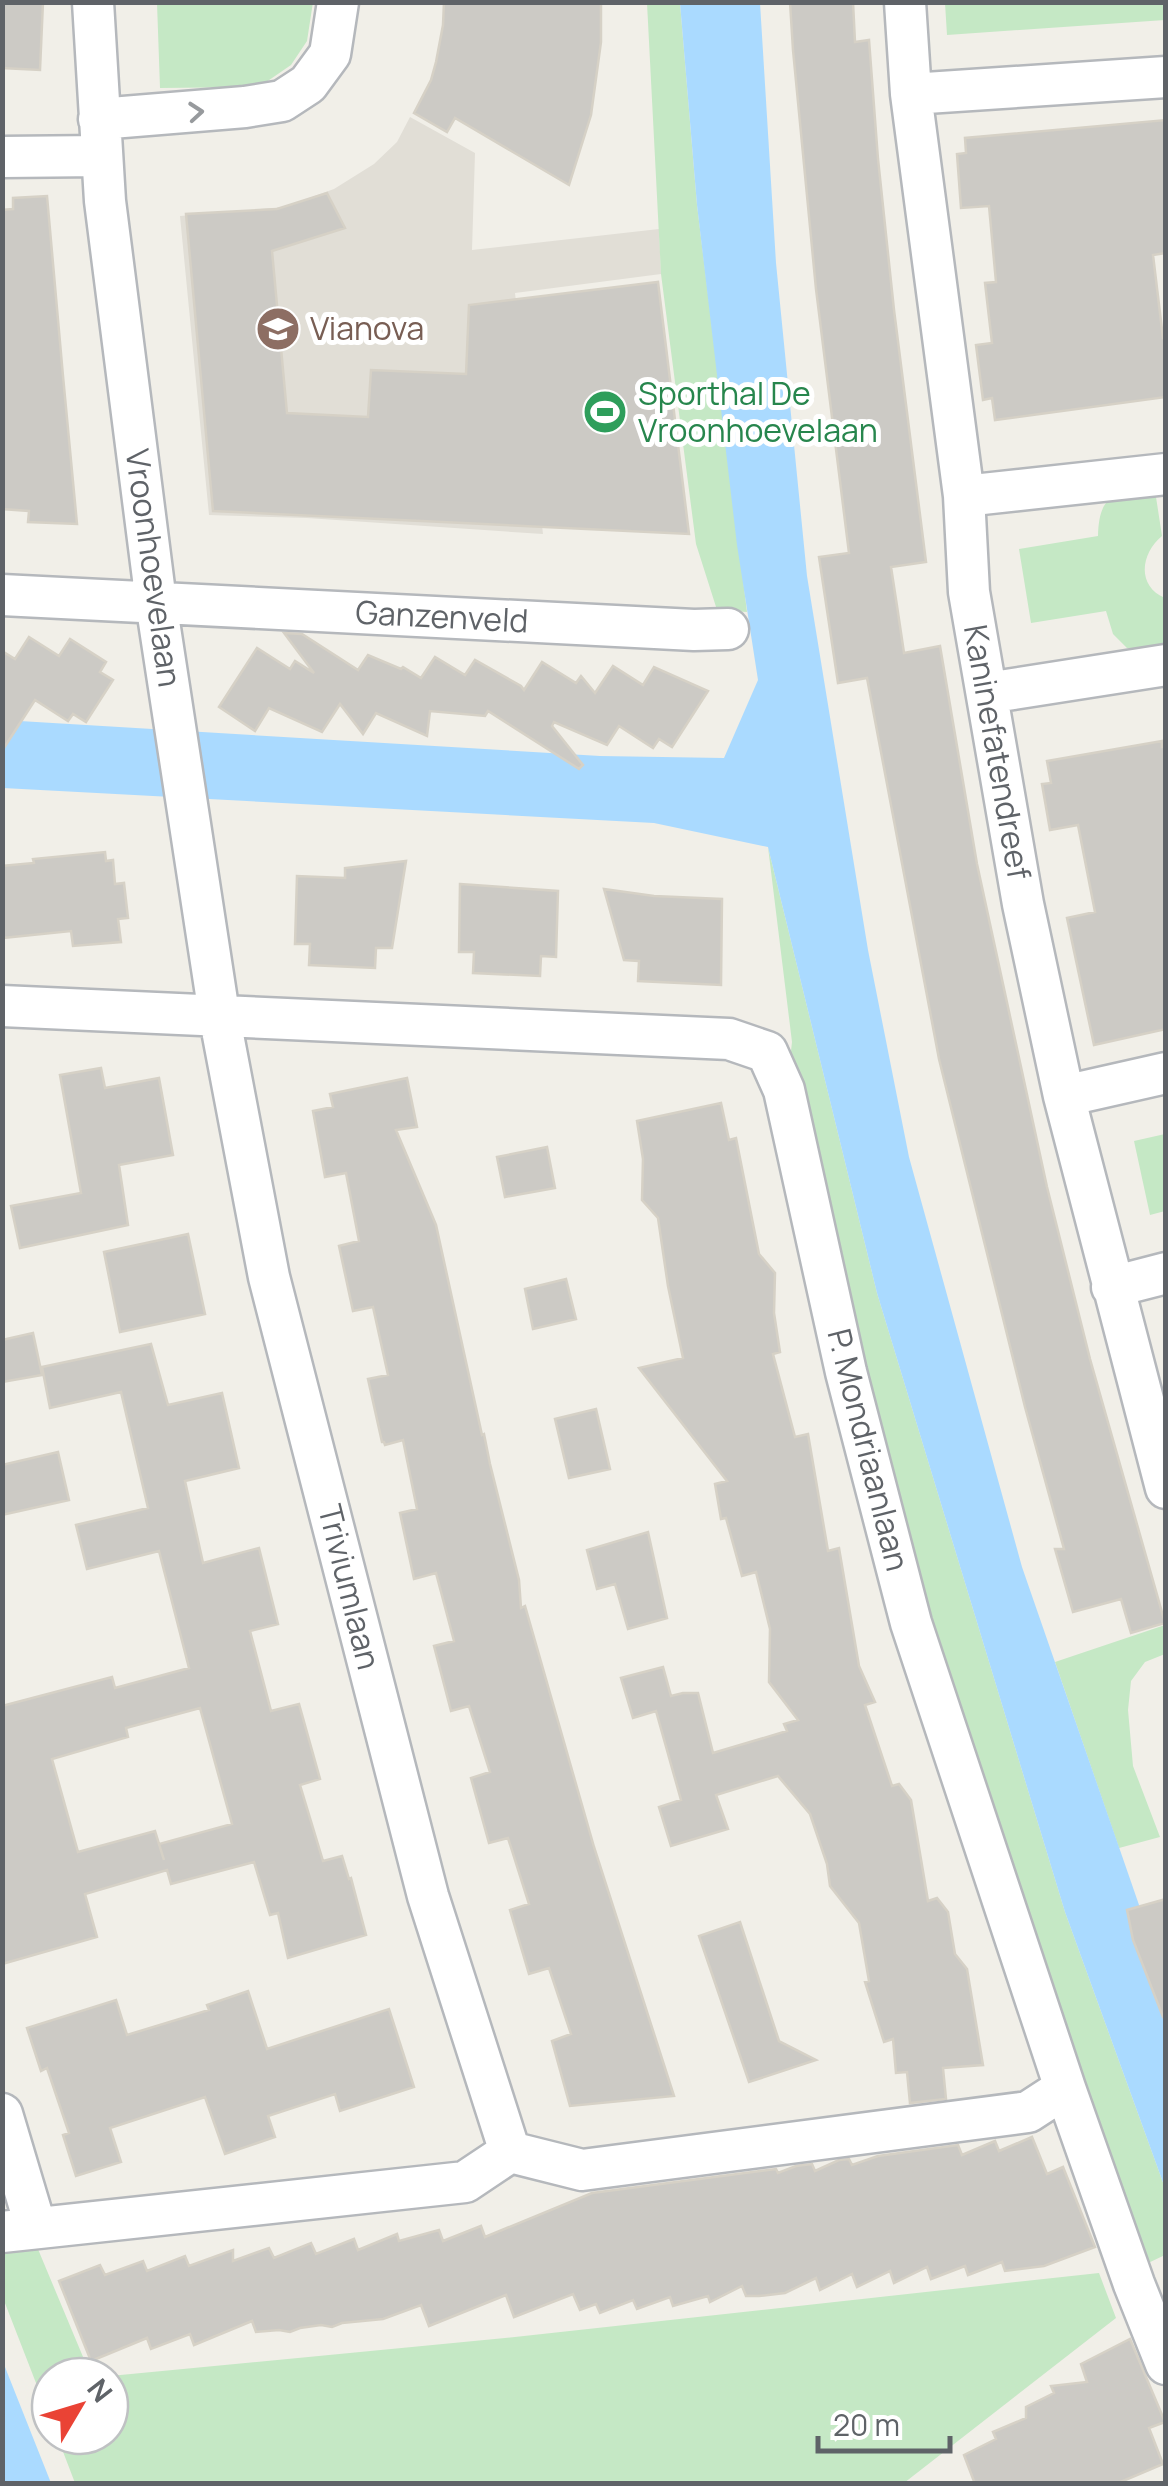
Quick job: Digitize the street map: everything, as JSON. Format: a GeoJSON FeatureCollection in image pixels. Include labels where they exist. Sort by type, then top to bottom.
{"type":"FeatureCollection","features":[{"type":"Feature","properties":{"kind":"street","name":"Vroonhoevelaan"},"geometry":{"type":"LineString","coordinates":[[93,2],[100,138],[156,602],[219,1014]]}},
{"type":"Feature","properties":{"kind":"street"},"geometry":{"type":"LineString","coordinates":[[2,158],[282,101],[308,84],[330,54],[338,2]]}},
{"type":"Feature","properties":{"kind":"street","name":"Kaninefatendreef"},"geometry":{"type":"LineString","coordinates":[[905,2],[911,94],[964,496],[969,592],[1023,904],[1064,1096],[1166,1488]]}},
{"type":"Feature","properties":{"kind":"street"},"geometry":{"type":"LineString","coordinates":[[911,94],[1166,78]]}},
{"type":"Feature","properties":{"kind":"street"},"geometry":{"type":"LineString","coordinates":[[964,496],[1166,474]]}},
{"type":"Feature","properties":{"kind":"street","name":"Ganzenveld"},"geometry":{"type":"LineString","coordinates":[[2,595],[728,629]]}},
{"type":"Feature","properties":{"kind":"street"},"geometry":{"type":"LineString","coordinates":[[986,693],[1166,666]]}},
{"type":"Feature","properties":{"kind":"street"},"geometry":{"type":"LineString","coordinates":[[2,1006],[219,1014]]}},
{"type":"Feature","properties":{"kind":"street","name":"P. Mondriaanlaan"},"geometry":{"type":"LineString","coordinates":[[219,1014],[729,1039],[767,1052],[784,1090],[846,1372],[912,1623],[1065,2088],[1166,2364]]}},
{"type":"Feature","properties":{"kind":"street","name":"Triviumlaan"},"geometry":{"type":"LineString","coordinates":[[219,1014],[269,1277],[428,1896],[510,2152]]}},
{"type":"Feature","properties":{"kind":"street"},"geometry":{"type":"LineString","coordinates":[[1064,1096],[1166,1073]]}},
{"type":"Feature","properties":{"kind":"street"},"geometry":{"type":"LineString","coordinates":[[1112,1287],[1166,1272]]}},
{"type":"Feature","properties":{"kind":"street"},"geometry":{"type":"LineString","coordinates":[[2,2114],[19,2230],[465,2182],[510,2152],[582,2170],[1028,2112],[1065,2088]]}},
{"type":"Feature","properties":{"kind":"shaded area"},"geometry":{"type":"Polygon","coordinates":[[[410,117],[475,153],[472,250],[659,229],[661,274],[515,293],[543,534],[209,515],[180,216],[284,207],[334,189],[374,164],[397,142],[410,117]]]}},
{"type":"Feature","properties":{"kind":"green space"},"geometry":{"type":"Polygon","coordinates":[[[313,2],[307,41],[291,65],[259,87],[160,88],[157,3],[313,2]]]}},
{"type":"Feature","properties":{"kind":"green space"},"geometry":{"type":"Polygon","coordinates":[[[647,3],[680,3],[697,205],[747,612],[717,610],[696,544],[661,274],[647,3]]]}},
{"type":"Feature","properties":{"kind":"green space"},"geometry":{"type":"Polygon","coordinates":[[[945,3],[1165,3],[1165,20],[947,35],[945,3]]]}},
{"type":"Feature","properties":{"kind":"green space"},"geometry":{"type":"Polygon","coordinates":[[[1154,484],[1162,536],[1150,551],[1145,569],[1149,586],[1165,598],[1165,648],[1127,648],[1113,634],[1106,611],[1031,623],[1019,549],[1098,536],[1106,503],[1120,493],[1154,484]]]}},
{"type":"Feature","properties":{"kind":"green space"},"geometry":{"type":"Polygon","coordinates":[[[768,847],[877,1293],[1065,1912],[1165,2188],[1165,2255],[1146,2264],[946,1677],[848,1318],[790,1060],[792,1042],[768,847]]]}},
{"type":"Feature","properties":{"kind":"green space"},"geometry":{"type":"Polygon","coordinates":[[[1165,1134],[1165,1211],[1150,1215],[1134,1141],[1165,1134]]]}},
{"type":"Feature","properties":{"kind":"green space"},"geometry":{"type":"Polygon","coordinates":[[[1165,1625],[1165,1654],[1145,1662],[1131,1681],[1128,1710],[1133,1766],[1160,1837],[1119,1848],[1055,1662],[1165,1625]]]}},
{"type":"Feature","properties":{"kind":"green space"},"geometry":{"type":"Polygon","coordinates":[[[35,2242],[83,2356],[30,2356],[30,2368],[3,2298],[3,2246],[35,2242]]]}},
{"type":"Feature","properties":{"kind":"green space"},"geometry":{"type":"Polygon","coordinates":[[[1099,2273],[1116,2318],[904,2483],[75,2483],[65,2456],[130,2456],[130,2374],[505,2338],[1099,2273]]]}},
{"type":"Feature","properties":{"kind":"water"},"geometry":{"type":"Polygon","coordinates":[[[680,3],[760,3],[776,263],[807,576],[868,950],[909,1157],[1022,1567],[1165,1980],[1165,2188],[1065,1912],[877,1293],[768,847],[654,823],[3,788],[3,720],[600,756],[724,758],[758,680],[737,545],[697,205],[680,3]]]}},
{"type":"Feature","properties":{"kind":"water"},"geometry":{"type":"Polygon","coordinates":[[[3,2362],[30,2430],[30,2456],[40,2456],[51,2483],[3,2483],[3,2362]]]}},
{"type":"Feature","properties":{"kind":"building"},"geometry":{"type":"Polygon","coordinates":[[[2,2],[43,2],[40,70],[2,68],[2,2]]]}},
{"type":"Feature","properties":{"kind":"building"},"geometry":{"type":"Polygon","coordinates":[[[444,2],[601,2],[601,42],[591,115],[569,185],[455,118],[447,132],[414,113],[436,62],[444,2]]]}},
{"type":"Feature","properties":{"kind":"building"},"geometry":{"type":"Polygon","coordinates":[[[790,2],[853,2],[855,42],[869,40],[894,310],[926,562],[891,567],[904,653],[940,646],[977,864],[1047,1187],[1090,1359],[1165,1623],[1131,1633],[1121,1599],[1073,1612],[1055,1549],[1064,1549],[939,1059],[867,678],[838,683],[819,557],[849,553],[816,289],[790,2]]]}},
{"type":"Feature","properties":{"kind":"building"},"geometry":{"type":"Polygon","coordinates":[[[1166,120],[1166,253],[1153,255],[1166,338],[1166,397],[995,420],[992,398],[983,400],[976,345],[992,343],[985,283],[996,282],[989,206],[961,208],[957,154],[966,153],[965,138],[1166,120]]]}},
{"type":"Feature","properties":{"kind":"building"},"geometry":{"type":"Polygon","coordinates":[[[327,193],[345,228],[272,251],[287,413],[368,417],[371,370],[466,374],[469,305],[658,282],[689,534],[213,511],[186,214],[277,209],[327,193]]]}},
{"type":"Feature","properties":{"kind":"building"},"geometry":{"type":"Polygon","coordinates":[[[47,196],[77,524],[28,522],[29,511],[2,509],[2,210],[13,209],[13,198],[47,196]]]}},
{"type":"Feature","properties":{"kind":"building"},"geometry":{"type":"Polygon","coordinates":[[[284,633],[302,634],[358,670],[368,655],[421,678],[435,657],[465,675],[475,660],[524,690],[542,662],[576,683],[581,676],[595,693],[613,666],[643,685],[654,667],[708,691],[672,747],[659,739],[653,748],[619,726],[607,745],[554,722],[552,726],[583,765],[579,769],[488,711],[485,716],[430,711],[427,736],[376,713],[363,734],[340,704],[322,732],[269,708],[255,731],[219,707],[257,648],[290,669],[295,661],[314,673],[284,633]]]}},
{"type":"Feature","properties":{"kind":"building"},"geometry":{"type":"Polygon","coordinates":[[[29,637],[59,656],[70,639],[106,662],[100,672],[113,680],[86,722],[73,714],[68,721],[35,700],[2,751],[2,651],[15,659],[29,637]]]}},
{"type":"Feature","properties":{"kind":"building"},"geometry":{"type":"Polygon","coordinates":[[[1162,741],[1162,747],[1166,746],[1166,1029],[1094,1045],[1067,918],[1095,912],[1078,825],[1050,830],[1042,784],[1051,783],[1047,761],[1162,741]]]}},
{"type":"Feature","properties":{"kind":"building"},"geometry":{"type":"Polygon","coordinates":[[[105,852],[106,861],[113,860],[115,884],[124,883],[128,918],[118,919],[121,942],[73,946],[71,931],[2,938],[2,866],[105,852]]]}},
{"type":"Feature","properties":{"kind":"building"},"geometry":{"type":"Polygon","coordinates":[[[406,861],[392,948],[376,948],[375,968],[309,965],[310,944],[295,944],[297,876],[345,878],[345,868],[406,861]]]}},
{"type":"Feature","properties":{"kind":"building"},"geometry":{"type":"Polygon","coordinates":[[[460,884],[558,891],[556,957],[541,956],[540,976],[473,973],[474,952],[459,952],[460,884]]]}},
{"type":"Feature","properties":{"kind":"building"},"geometry":{"type":"Polygon","coordinates":[[[604,889],[722,899],[721,985],[638,981],[639,961],[624,960],[604,889]]]}},
{"type":"Feature","properties":{"kind":"building"},"geometry":{"type":"Polygon","coordinates":[[[101,1068],[105,1088],[159,1078],[173,1155],[119,1165],[128,1225],[20,1248],[11,1206],[81,1193],[60,1075],[101,1068]]]}},
{"type":"Feature","properties":{"kind":"building"},"geometry":{"type":"Polygon","coordinates":[[[407,1078],[417,1127],[396,1130],[436,1225],[482,1435],[519,1580],[521,1608],[525,1606],[594,1847],[674,2096],[570,2106],[552,2041],[571,2034],[549,1968],[529,1974],[510,1910],[529,1904],[508,1838],[489,1843],[471,1778],[490,1772],[469,1706],[451,1711],[434,1646],[454,1641],[436,1573],[414,1579],[400,1513],[417,1509],[403,1440],[385,1445],[382,1442],[368,1379],[388,1375],[373,1307],[353,1311],[339,1246],[359,1241],[346,1173],[325,1177],[313,1111],[333,1107],[330,1094],[407,1078]]]}},
{"type":"Feature","properties":{"kind":"building"},"geometry":{"type":"Polygon","coordinates":[[[721,1103],[729,1140],[736,1138],[759,1254],[775,1273],[774,1313],[780,1352],[773,1354],[795,1437],[808,1434],[828,1551],[839,1548],[859,1666],[875,1702],[865,1705],[892,1786],[899,1784],[911,1800],[928,1901],[937,1898],[948,1912],[955,1954],[967,1969],[983,2065],[943,2068],[946,2099],[910,2103],[907,2072],[896,2073],[893,2039],[884,2042],[865,1982],[869,1981],[859,1923],[830,1886],[810,1814],[778,1776],[716,1795],[728,1829],[671,1846],[659,1807],[681,1800],[656,1711],[633,1718],[621,1678],[663,1667],[671,1696],[698,1693],[713,1753],[787,1731],[784,1724],[798,1720],[769,1682],[770,1629],[756,1572],[742,1576],[726,1518],[721,1519],[715,1484],[727,1481],[639,1368],[683,1358],[658,1218],[642,1200],[643,1159],[637,1121],[721,1103]]]}},
{"type":"Feature","properties":{"kind":"building"},"geometry":{"type":"Polygon","coordinates":[[[547,1147],[555,1188],[505,1197],[497,1157],[547,1147]]]}},
{"type":"Feature","properties":{"kind":"building"},"geometry":{"type":"Polygon","coordinates":[[[188,1234],[205,1314],[120,1332],[104,1252],[188,1234]]]}},
{"type":"Feature","properties":{"kind":"building"},"geometry":{"type":"Polygon","coordinates":[[[566,1279],[576,1319],[533,1329],[525,1289],[566,1279]]]}},
{"type":"Feature","properties":{"kind":"building"},"geometry":{"type":"Polygon","coordinates":[[[33,1333],[42,1375],[2,1382],[2,1340],[33,1333]]]}},
{"type":"Feature","properties":{"kind":"building"},"geometry":{"type":"Polygon","coordinates":[[[151,1344],[168,1405],[222,1393],[239,1468],[185,1481],[203,1563],[259,1548],[278,1624],[250,1631],[271,1711],[299,1704],[320,1779],[300,1785],[323,1861],[342,1856],[366,1935],[288,1958],[278,1913],[270,1915],[254,1862],[171,1884],[167,1870],[85,1894],[97,1937],[2,1964],[2,1706],[112,1677],[115,1688],[189,1668],[159,1551],[87,1569],[76,1525],[148,1508],[121,1392],[50,1408],[42,1367],[151,1344]],[[200,1708],[126,1728],[128,1737],[52,1759],[78,1852],[155,1831],[159,1844],[232,1824],[200,1708]]]}},
{"type":"Feature","properties":{"kind":"building"},"geometry":{"type":"Polygon","coordinates":[[[596,1409],[610,1469],[569,1478],[555,1419],[596,1409]]]}},
{"type":"Feature","properties":{"kind":"building"},"geometry":{"type":"Polygon","coordinates":[[[58,1452],[69,1500],[2,1515],[2,1465],[58,1452]]]}},
{"type":"Feature","properties":{"kind":"building"},"geometry":{"type":"Polygon","coordinates":[[[648,1532],[667,1618],[628,1629],[615,1584],[597,1589],[587,1550],[648,1532]]]}},
{"type":"Feature","properties":{"kind":"building"},"geometry":{"type":"Polygon","coordinates":[[[1166,1899],[1163,2017],[1133,1940],[1127,1910],[1166,1899]]]}},
{"type":"Feature","properties":{"kind":"building"},"geometry":{"type":"Polygon","coordinates":[[[740,1922],[779,2041],[816,2060],[749,2082],[699,1936],[740,1922]]]}},
{"type":"Feature","properties":{"kind":"building"},"geometry":{"type":"Polygon","coordinates":[[[248,1991],[267,2049],[389,2009],[414,2087],[340,2111],[335,2094],[268,2116],[275,2137],[225,2154],[205,2097],[110,2128],[121,2162],[76,2176],[63,2135],[69,2133],[47,2068],[41,2071],[27,2028],[116,2000],[127,2035],[209,2010],[207,2005],[248,1991]]]}},
{"type":"Feature","properties":{"kind":"building"},"geometry":{"type":"Polygon","coordinates":[[[1032,2137],[1047,2174],[1063,2167],[1095,2247],[1044,2266],[1005,2271],[1002,2262],[968,2275],[965,2266],[931,2279],[927,2267],[894,2283],[890,2271],[857,2287],[852,2274],[820,2290],[816,2278],[785,2293],[746,2296],[742,2286],[710,2302],[708,2296],[673,2306],[670,2297],[637,2309],[633,2300],[600,2313],[596,2304],[580,2310],[573,2294],[514,2317],[506,2295],[429,2326],[421,2305],[383,2319],[290,2332],[256,2332],[252,2321],[194,2345],[190,2334],[151,2349],[147,2338],[103,2356],[89,2356],[59,2281],[100,2265],[105,2275],[143,2261],[147,2271],[185,2256],[189,2266],[233,2250],[233,2261],[269,2248],[274,2258],[311,2243],[316,2254],[354,2239],[358,2250],[397,2234],[399,2241],[439,2230],[443,2241],[481,2226],[485,2237],[592,2193],[776,2169],[778,2173],[812,2164],[815,2171],[839,2160],[849,2159],[852,2165],[878,2156],[958,2145],[962,2155],[995,2141],[999,2151],[1032,2137]]]}},
{"type":"Feature","properties":{"kind":"building"},"geometry":{"type":"Polygon","coordinates":[[[1130,2339],[1165,2422],[1149,2428],[1163,2464],[1116,2484],[975,2484],[964,2455],[996,2439],[993,2432],[1026,2418],[1026,2407],[1054,2393],[1051,2386],[1087,2382],[1081,2364],[1130,2339]]]}},
{"type":"Feature","properties":{"kind":"place","name":"Vianova"},"geometry":{"type":"Point","coordinates":[278,329]}},
{"type":"Feature","properties":{"kind":"place","name":"Sporthal De Vroonhoevelaan"},"geometry":{"type":"Point","coordinates":[605,412]}}]}
